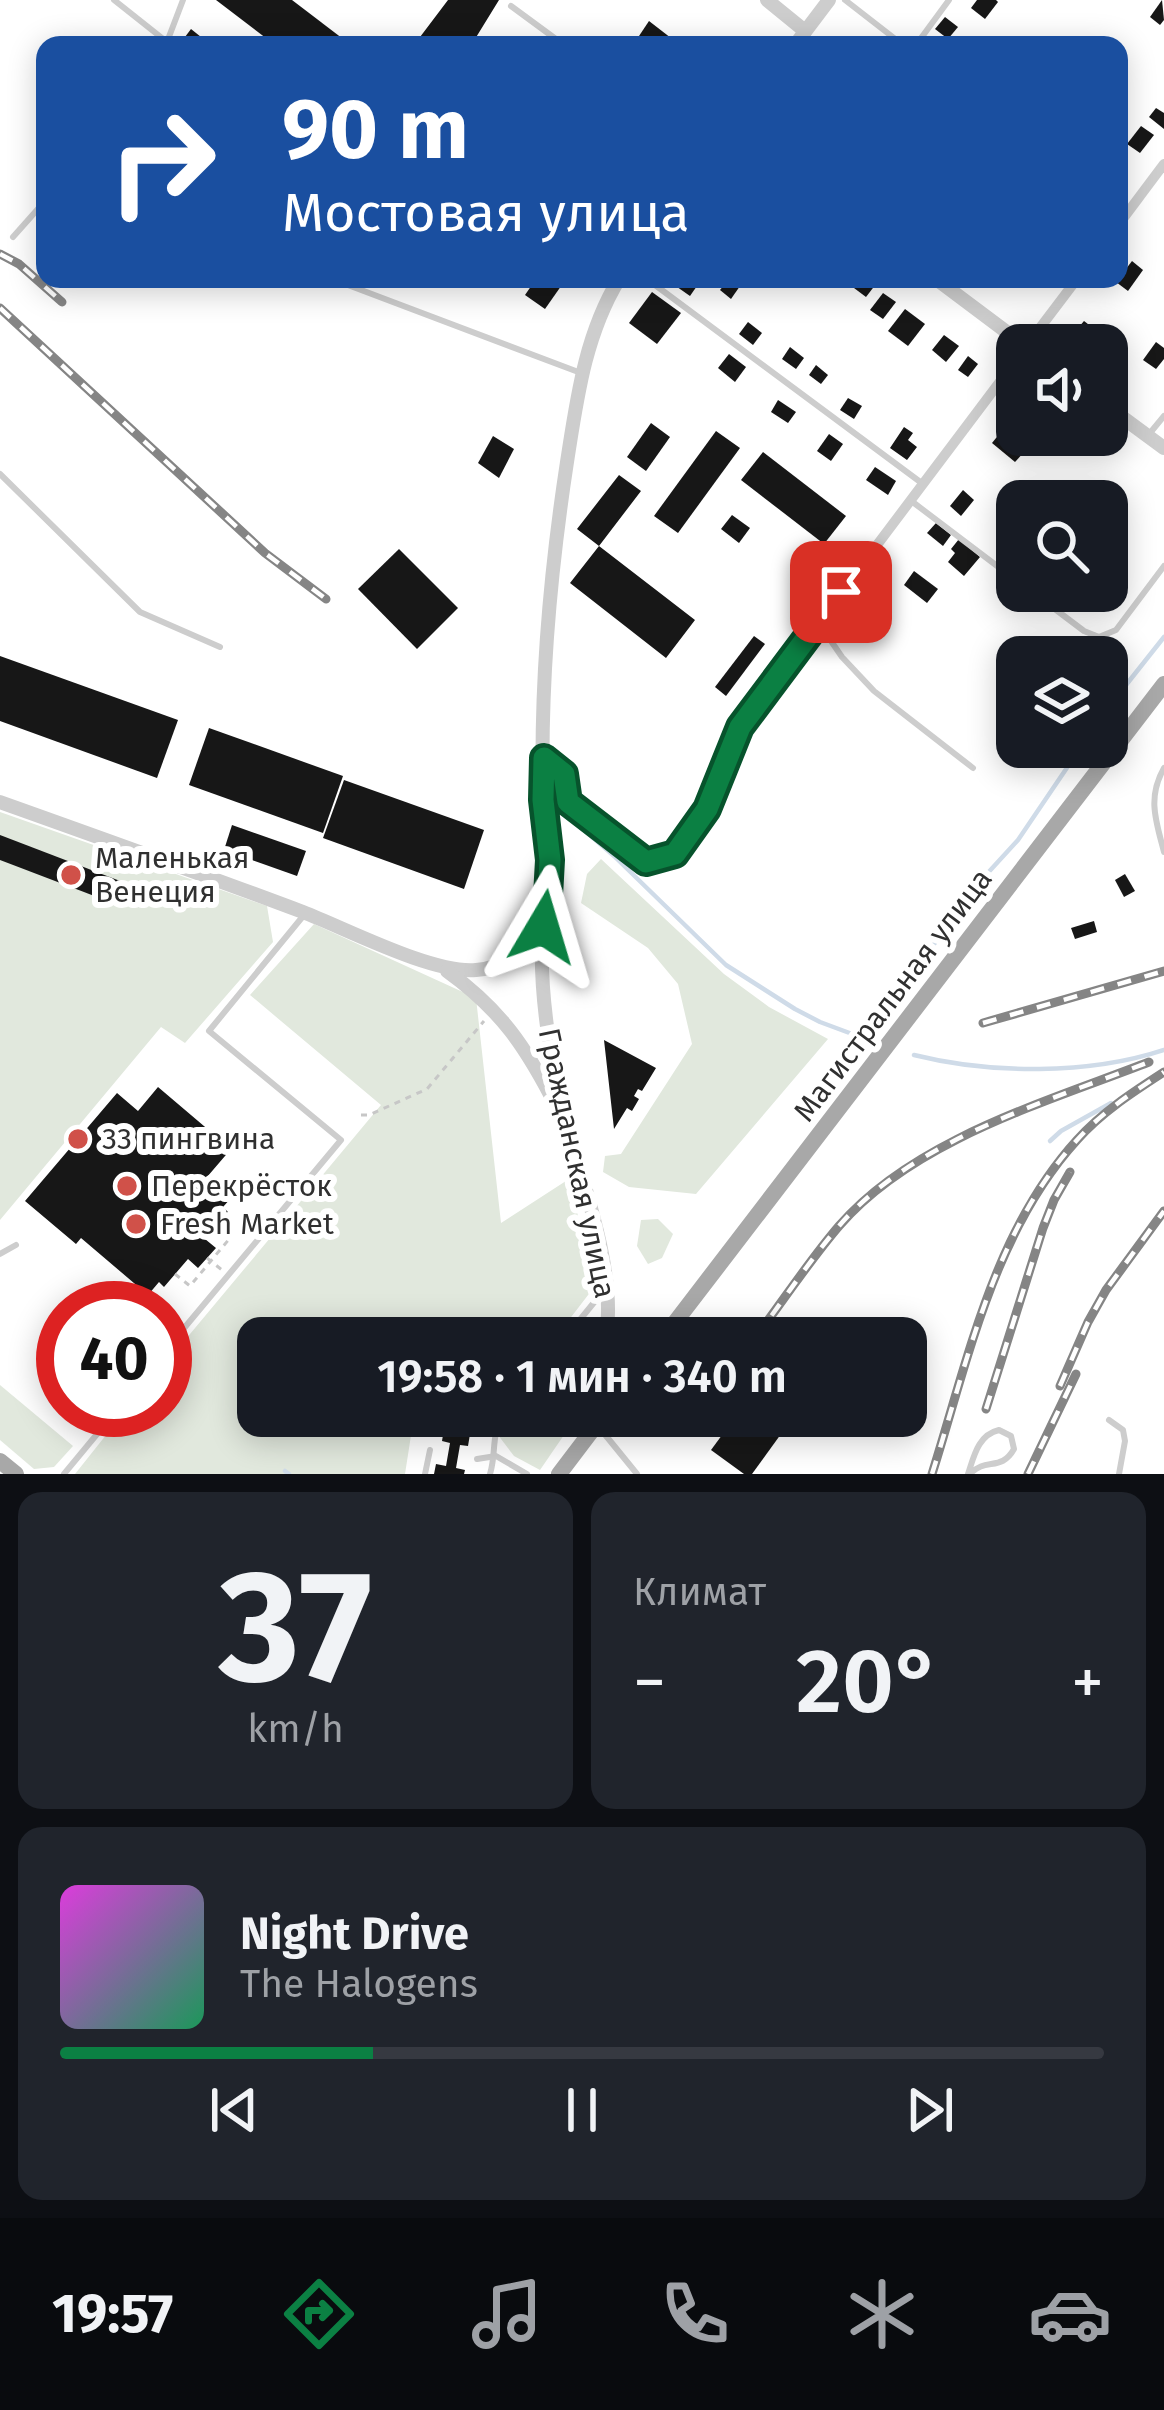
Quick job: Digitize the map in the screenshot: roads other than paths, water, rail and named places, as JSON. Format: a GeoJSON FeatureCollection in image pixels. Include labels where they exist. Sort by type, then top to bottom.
{"type":"FeatureCollection","features":[{"type":"Feature","properties":{"kind":"main road","name":"Магистральная улица"},"geometry":{"type":"LineString","coordinates":[[679,1317],[1164,684]]}},
{"type":"Feature","properties":{"kind":"main road"},"geometry":{"type":"LineString","coordinates":[[559,1474],[585,1437]]}},
{"type":"Feature","properties":{"kind":"main road"},"geometry":{"type":"LineString","coordinates":[[0,1461],[16,1474]]}},
{"type":"Feature","properties":{"kind":"street"},"geometry":{"type":"LineString","coordinates":[[767,0],[805,31]]}},
{"type":"Feature","properties":{"kind":"street"},"geometry":{"type":"LineString","coordinates":[[801,36],[829,0]]}},
{"type":"Feature","properties":{"kind":"street"},"geometry":{"type":"LineString","coordinates":[[1128,212],[1164,164]]}},
{"type":"Feature","properties":{"kind":"street","name":"Гражданская улица"},"geometry":{"type":"LineString","coordinates":[[606,1317],[607,1286],[554,1069],[545,997],[543,927],[550,860],[543,800],[543,728],[554,546],[581,373],[615,288]]}},
{"type":"Feature","properties":{"kind":"street"},"geometry":{"type":"LineString","coordinates":[[948,288],[997,324]]}},
{"type":"Feature","properties":{"kind":"street"},"geometry":{"type":"LineString","coordinates":[[1042,324],[1070,288]]}},
{"type":"Feature","properties":{"kind":"street"},"geometry":{"type":"LineString","coordinates":[[544,758],[564,774],[568,802],[646,862],[675,854],[707,809],[740,727],[996,387]]}},
{"type":"Feature","properties":{"kind":"street"},"geometry":{"type":"LineString","coordinates":[[1128,421],[1164,448]]}},
{"type":"Feature","properties":{"kind":"street"},"geometry":{"type":"LineString","coordinates":[[0,802],[443,968],[479,994],[509,1027],[566,1124]]}},
{"type":"Feature","properties":{"kind":"street"},"geometry":{"type":"LineString","coordinates":[[443,968],[494,968],[528,946],[543,927]]}},
{"type":"Feature","properties":{"kind":"lane"},"geometry":{"type":"LineString","coordinates":[[114,0],[157,36]]}},
{"type":"Feature","properties":{"kind":"lane"},"geometry":{"type":"LineString","coordinates":[[169,36],[183,0]]}},
{"type":"Feature","properties":{"kind":"lane"},"geometry":{"type":"LineString","coordinates":[[844,0],[891,36]]}},
{"type":"Feature","properties":{"kind":"lane"},"geometry":{"type":"LineString","coordinates":[[923,36],[949,0]]}},
{"type":"Feature","properties":{"kind":"lane"},"geometry":{"type":"LineString","coordinates":[[511,6],[552,36]]}},
{"type":"Feature","properties":{"kind":"lane"},"geometry":{"type":"LineString","coordinates":[[13,237],[36,211]]}},
{"type":"Feature","properties":{"kind":"lane"},"geometry":{"type":"LineString","coordinates":[[356,288],[581,373]]}},
{"type":"Feature","properties":{"kind":"lane"},"geometry":{"type":"LineString","coordinates":[[659,288],[923,484]]}},
{"type":"Feature","properties":{"kind":"lane"},"geometry":{"type":"LineString","coordinates":[[1148,436],[1164,416]]}},
{"type":"Feature","properties":{"kind":"lane"},"geometry":{"type":"LineString","coordinates":[[0,474],[140,612],[220,647]]}},
{"type":"Feature","properties":{"kind":"lane"},"geometry":{"type":"LineString","coordinates":[[910,500],[996,564]]}},
{"type":"Feature","properties":{"kind":"lane"},"geometry":{"type":"LineString","coordinates":[[1059,612],[1100,637],[1116,630],[1164,566]]}},
{"type":"Feature","properties":{"kind":"lane"},"geometry":{"type":"LineString","coordinates":[[818,622],[874,692],[973,768]]}},
{"type":"Feature","properties":{"kind":"lane"},"geometry":{"type":"LineString","coordinates":[[1164,768],[1153,810],[1164,852]]}},
{"type":"Feature","properties":{"kind":"lane"},"geometry":{"type":"LineString","coordinates":[[192,1318],[341,1140],[209,1031],[305,913]]}},
{"type":"Feature","properties":{"kind":"lane"},"geometry":{"type":"LineString","coordinates":[[0,1254],[16,1245]]}},
{"type":"Feature","properties":{"kind":"lane"},"geometry":{"type":"LineString","coordinates":[[582,1317],[607,1286]]}},
{"type":"Feature","properties":{"kind":"lane"},"geometry":{"type":"LineString","coordinates":[[1109,1420],[1123,1430],[1119,1474]]}},
{"type":"Feature","properties":{"kind":"lane"},"geometry":{"type":"LineString","coordinates":[[999,1430],[1012,1436],[1014,1449],[1007,1460],[985,1464],[969,1474],[986,1436],[999,1430]]}},
{"type":"Feature","properties":{"kind":"lane"},"geometry":{"type":"LineString","coordinates":[[64,1474],[94,1437]]}},
{"type":"Feature","properties":{"kind":"lane"},"geometry":{"type":"LineString","coordinates":[[490,1474],[495,1437]]}},
{"type":"Feature","properties":{"kind":"lane"},"geometry":{"type":"LineString","coordinates":[[609,1437],[637,1474]]}},
{"type":"Feature","properties":{"kind":"lane"},"geometry":{"type":"LineString","coordinates":[[425,1474],[430,1450]]}},
{"type":"Feature","properties":{"kind":"lane"},"geometry":{"type":"LineString","coordinates":[[477,1459],[496,1456],[527,1474]]}},
{"type":"Feature","properties":{"kind":"waterway"},"geometry":{"type":"LineString","coordinates":[[1128,682],[1164,637]]}},
{"type":"Feature","properties":{"kind":"waterway"},"geometry":{"type":"LineString","coordinates":[[902,987],[985,876],[1018,840],[1067,768]]}},
{"type":"Feature","properties":{"kind":"waterway"},"geometry":{"type":"LineString","coordinates":[[562,798],[569,817],[726,965],[795,1009],[871,1041]]}},
{"type":"Feature","properties":{"kind":"waterway"},"geometry":{"type":"LineString","coordinates":[[914,1055],[975,1066],[1039,1069],[1104,1064],[1164,1050]]}},
{"type":"Feature","properties":{"kind":"waterway"},"geometry":{"type":"LineString","coordinates":[[1050,1141],[1111,1103]]}},
{"type":"Feature","properties":{"kind":"waterway"},"geometry":{"type":"LineString","coordinates":[[285,1471],[289,1474]]}},
{"type":"Feature","properties":{"kind":"railway"},"geometry":{"type":"LineString","coordinates":[[0,254],[36,279]]}},
{"type":"Feature","properties":{"kind":"railway"},"geometry":{"type":"LineString","coordinates":[[46,288],[62,302]]}},
{"type":"Feature","properties":{"kind":"railway"},"geometry":{"type":"LineString","coordinates":[[0,308],[265,553],[326,599]]}},
{"type":"Feature","properties":{"kind":"railway"},"geometry":{"type":"LineString","coordinates":[[983,1023],[1164,971]]}},
{"type":"Feature","properties":{"kind":"railway"},"geometry":{"type":"LineString","coordinates":[[770,1317],[839,1226],[904,1170],[983,1127],[1149,1062]]}},
{"type":"Feature","properties":{"kind":"railway"},"geometry":{"type":"LineString","coordinates":[[932,1474],[987,1298],[1024,1215],[1077,1140],[1118,1103],[1164,1072]]}},
{"type":"Feature","properties":{"kind":"railway"},"geometry":{"type":"LineString","coordinates":[[986,1409],[1043,1228],[1070,1172]]}},
{"type":"Feature","properties":{"kind":"railway"},"geometry":{"type":"LineString","coordinates":[[1060,1386],[1106,1290],[1164,1211]]}},
{"type":"Feature","properties":{"kind":"railway"},"geometry":{"type":"LineString","coordinates":[[1028,1474],[1076,1374]]}},
{"type":"Feature","properties":{"kind":"place","name":"Маленькая Венеция"},"geometry":{"type":"Point","coordinates":[71,875]}},
{"type":"Feature","properties":{"kind":"place","name":"33 пингвина"},"geometry":{"type":"Point","coordinates":[78,1139]}},
{"type":"Feature","properties":{"kind":"place","name":"Перекрёсток"},"geometry":{"type":"Point","coordinates":[127,1186]}},
{"type":"Feature","properties":{"kind":"place","name":"Fresh Market"},"geometry":{"type":"Point","coordinates":[136,1224]}}]}
